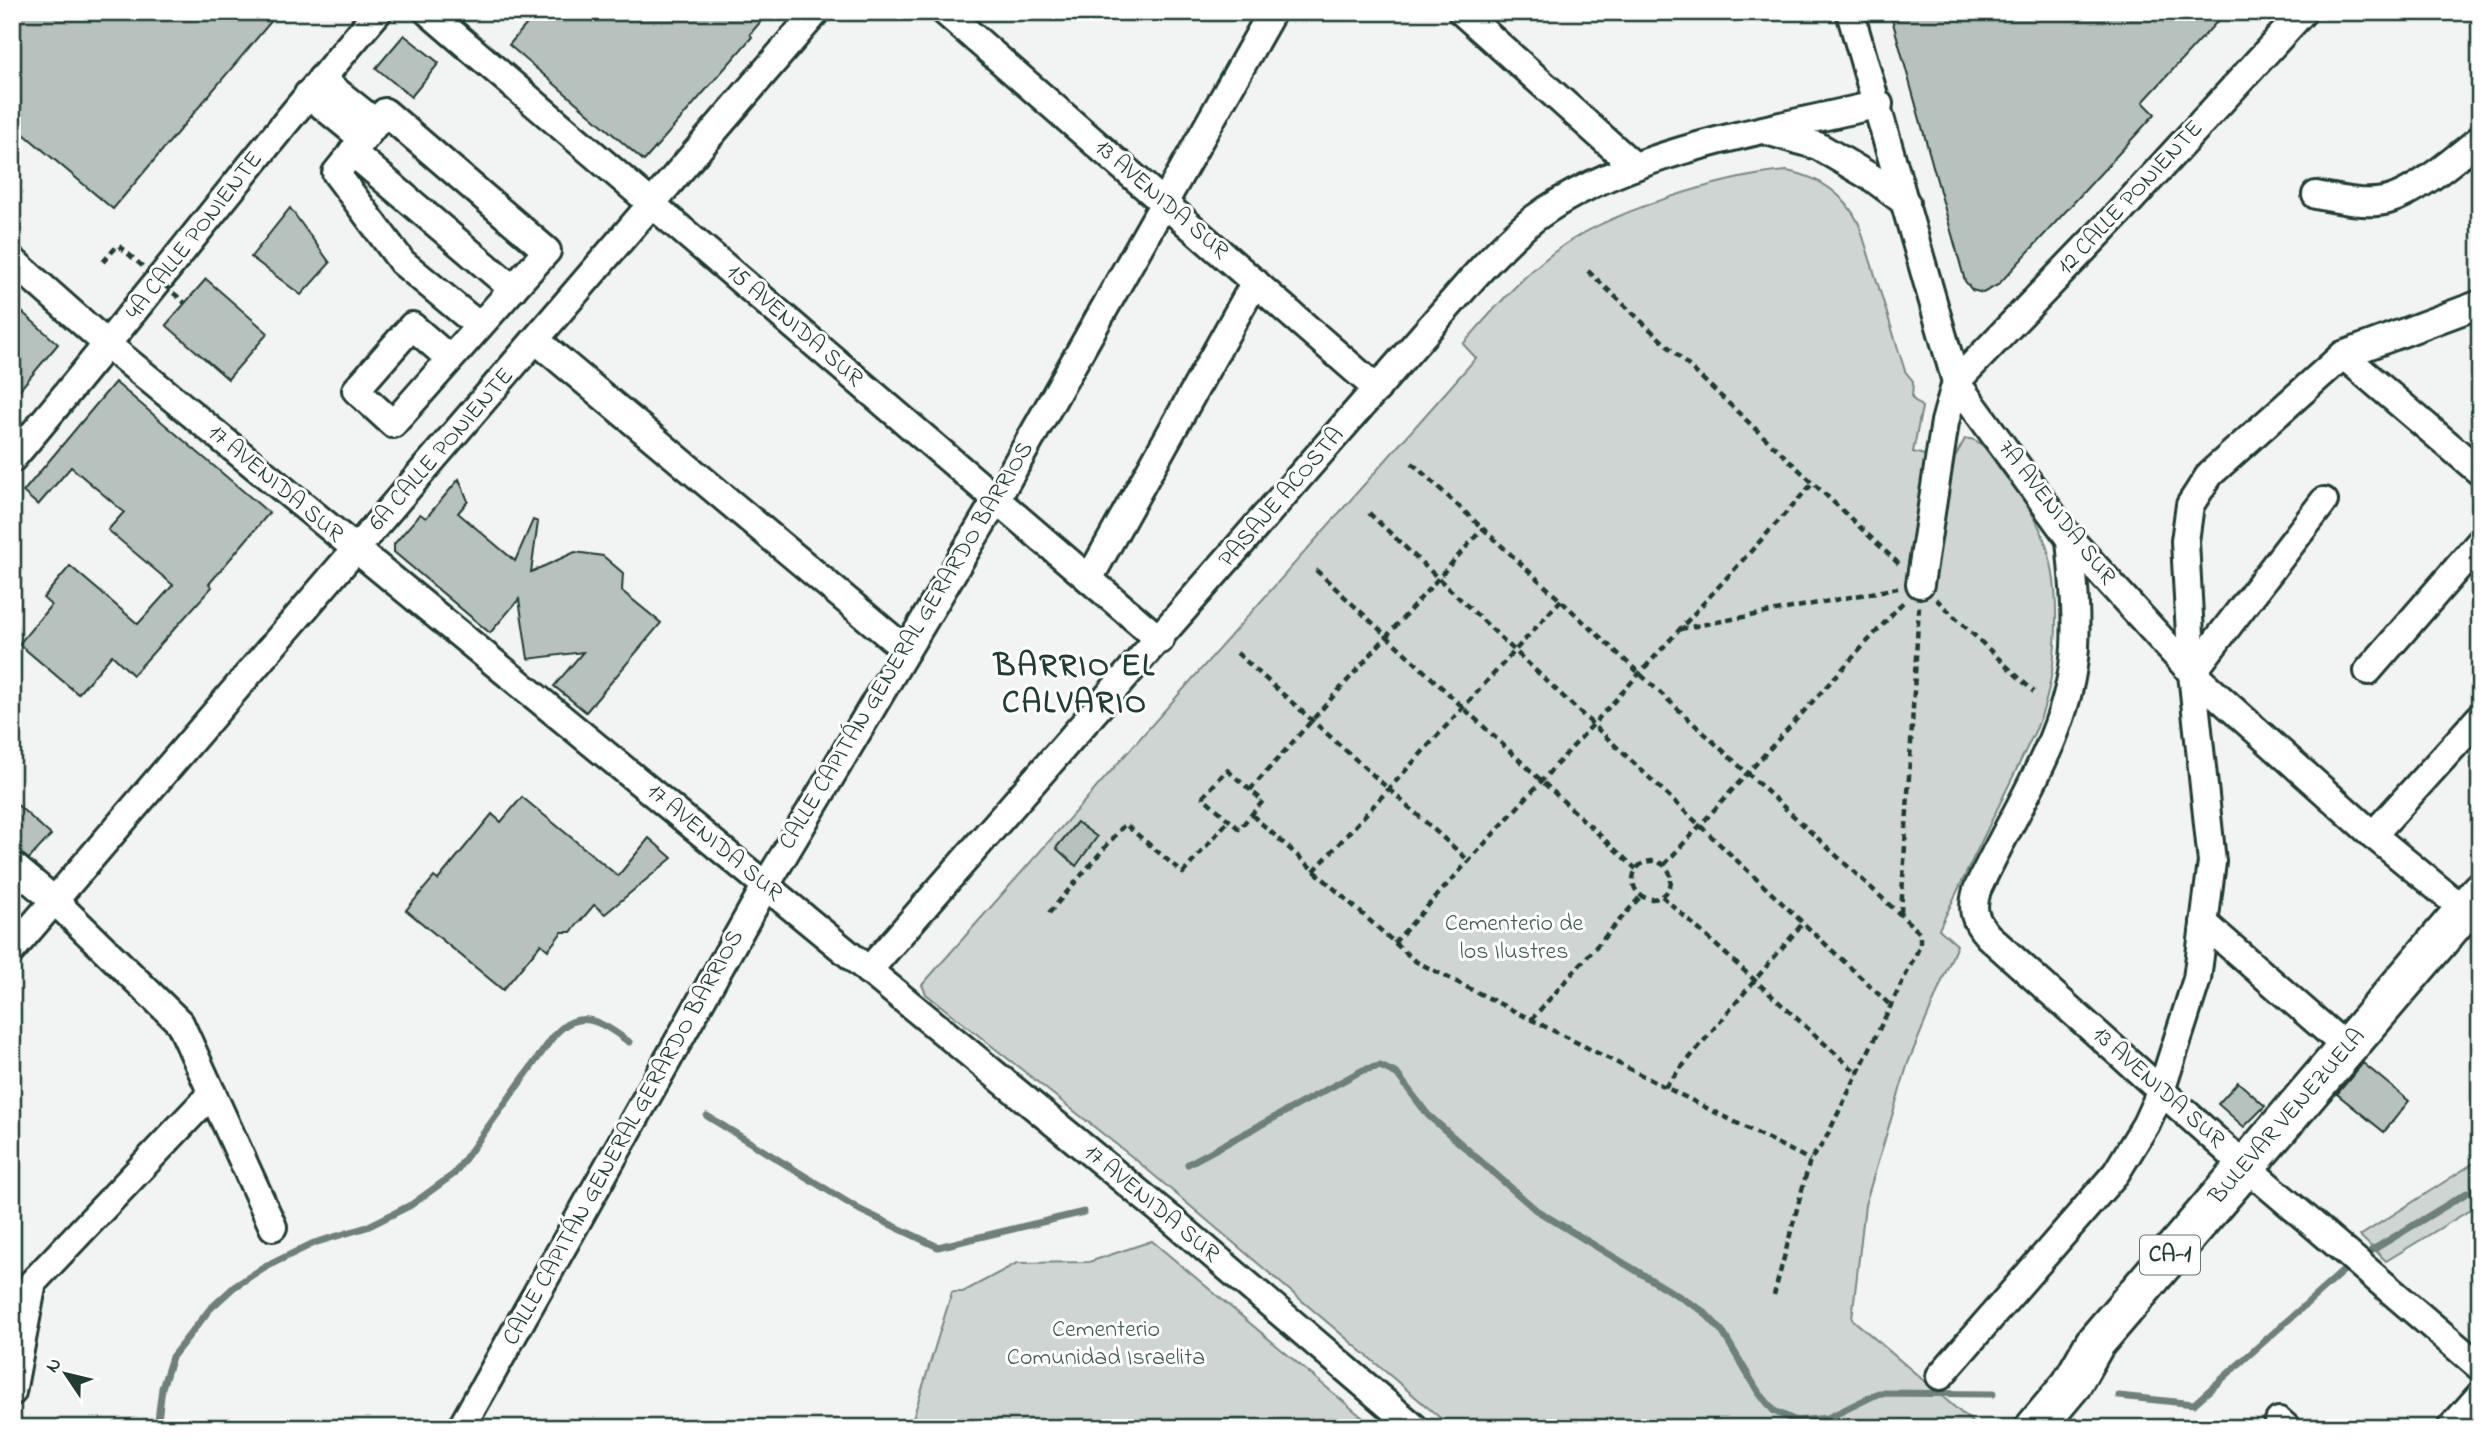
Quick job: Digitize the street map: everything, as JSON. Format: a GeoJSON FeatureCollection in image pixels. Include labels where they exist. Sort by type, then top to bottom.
{"type":"FeatureCollection","features":[{"type":"Feature","properties":{"kind":"highway","name":"BULEVAR VENEZUELA"},"geometry":{"type":"LineString","coordinates":[[2035,1428],[2071,1385],[2095,1343],[2347,1048],[2474,909]]}},
{"type":"Feature","properties":{"kind":"highway","name":"BULEVAR VENEZUELA"},"geometry":{"type":"LineString","coordinates":[[2008,1428],[2059,1370],[2095,1343]]}},
{"type":"Feature","properties":{"kind":"street","name":"4A CALLE PONIENTE"},"geometry":{"type":"LineString","coordinates":[[12,459],[109,346],[314,86],[378,12]]}},
{"type":"Feature","properties":{"kind":"street","name":"15 AVENIDA SUR"},"geometry":{"type":"LineString","coordinates":[[428,12],[1160,640]]}},
{"type":"Feature","properties":{"kind":"street","name":"6A CALLE PONIENTE"},"geometry":{"type":"LineString","coordinates":[[12,950],[653,206],[816,12]]}},
{"type":"Feature","properties":{"kind":"street","name":"13 AVENIDA SUR"},"geometry":{"type":"LineString","coordinates":[[944,12],[1377,389]]}},
{"type":"Feature","properties":{"kind":"street","name":"CALLE CAPITÁN GENERAL GERARDO BARRIOS"},"geometry":{"type":"LineString","coordinates":[[461,1428],[766,885],[996,500],[1272,12]]}},
{"type":"Feature","properties":{"kind":"street"},"geometry":{"type":"LineString","coordinates":[[1462,12],[1633,165]]}},
{"type":"Feature","properties":{"kind":"street","name":"7A AVENIDA SUR"},"geometry":{"type":"LineString","coordinates":[[1850,12],[1879,104],[1956,382],[2070,539],[2192,673],[2373,835],[2474,909]]}},
{"type":"Feature","properties":{"kind":"street","name":"12 CALLE PONIENTE"},"geometry":{"type":"LineString","coordinates":[[1956,382],[2118,214],[2303,12]]}},
{"type":"Feature","properties":{"kind":"street"},"geometry":{"type":"LineString","coordinates":[[314,86],[513,289]]}},
{"type":"Feature","properties":{"kind":"street","name":"PASAJE ACOSTA"},"geometry":{"type":"LineString","coordinates":[[868,971],[1160,640],[1472,278],[1515,234],[1559,202],[1633,165],[1879,104]]}},
{"type":"Feature","properties":{"kind":"street"},"geometry":{"type":"LineString","coordinates":[[450,359],[547,251],[385,112],[335,173],[402,262],[479,326]]}},
{"type":"Feature","properties":{"kind":"street"},"geometry":{"type":"LineString","coordinates":[[1768,131],[1818,146],[1906,203]]}},
{"type":"Feature","properties":{"kind":"street"},"geometry":{"type":"LineString","coordinates":[[2316,195],[2339,200],[2387,200],[2433,176],[2480,139]]}},
{"type":"Feature","properties":{"kind":"street","name":"17 AVENIDA SUR"},"geometry":{"type":"LineString","coordinates":[[12,260],[109,346],[355,550],[1160,1210],[1415,1428]]}},
{"type":"Feature","properties":{"kind":"street"},"geometry":{"type":"LineString","coordinates":[[1089,579],[1255,282]]}},
{"type":"Feature","properties":{"kind":"street"},"geometry":{"type":"LineString","coordinates":[[1940,1376],[2116,1173],[2146,1124],[2161,1091],[2197,979],[2212,862],[2192,673],[2185,541],[2190,505],[2210,474],[2343,355],[2480,304]]}},
{"type":"Feature","properties":{"kind":"street"},"geometry":{"type":"LineString","coordinates":[[537,341],[906,650]]}},
{"type":"Feature","properties":{"kind":"street"},"geometry":{"type":"LineString","coordinates":[[2343,355],[2480,472]]}},
{"type":"Feature","properties":{"kind":"street"},"geometry":{"type":"LineString","coordinates":[[1920,584],[1945,422],[1956,382]]}},
{"type":"Feature","properties":{"kind":"street"},"geometry":{"type":"LineString","coordinates":[[2192,673],[2325,501]]}},
{"type":"Feature","properties":{"kind":"street","name":"13 AVENIDA SUR"},"geometry":{"type":"LineString","coordinates":[[2070,539],[2075,636],[2067,691],[2048,748],[1977,891],[1973,911],[1976,921],[1988,936],[2245,1166],[2480,1367]]}},
{"type":"Feature","properties":{"kind":"street"},"geometry":{"type":"LineString","coordinates":[[2368,671],[2480,542]]}},
{"type":"Feature","properties":{"kind":"street"},"geometry":{"type":"LineString","coordinates":[[2373,835],[2480,717]]}},
{"type":"Feature","properties":{"kind":"street"},"geometry":{"type":"LineString","coordinates":[[12,865],[55,901],[180,1023],[273,1227]]}},
{"type":"Feature","properties":{"kind":"street"},"geometry":{"type":"LineString","coordinates":[[2204,923],[2347,1048]]}},
{"type":"Feature","properties":{"kind":"street"},"geometry":{"type":"LineString","coordinates":[[12,1392],[33,1282],[212,1093]]}},
{"type":"Feature","properties":{"kind":"street"},"geometry":{"type":"LineString","coordinates":[[2451,1428],[2480,1395]]}},
{"type":"Feature","properties":{"kind":"path"},"geometry":{"type":"LineString","coordinates":[[103,262],[118,245],[185,303]]}},
{"type":"Feature","properties":{"kind":"path"},"geometry":{"type":"LineString","coordinates":[[1588,271],[2034,692]]}},
{"type":"Feature","properties":{"kind":"path"},"geometry":{"type":"LineString","coordinates":[[1412,463],[1915,926],[1922,940],[1824,1142],[1810,1160],[1774,1295]]}},
{"type":"Feature","properties":{"kind":"path"},"geometry":{"type":"LineString","coordinates":[[1394,944],[1813,483]]}},
{"type":"Feature","properties":{"kind":"path"},"geometry":{"type":"LineString","coordinates":[[1369,513],[1891,1006]]}},
{"type":"Feature","properties":{"kind":"path"},"geometry":{"type":"LineString","coordinates":[[1250,790],[1483,528]]}},
{"type":"Feature","properties":{"kind":"path"},"geometry":{"type":"LineString","coordinates":[[1316,570],[1636,869]]}},
{"type":"Feature","properties":{"kind":"path"},"geometry":{"type":"LineString","coordinates":[[1680,629],[1920,584]]}},
{"type":"Feature","properties":{"kind":"path"},"geometry":{"type":"LineString","coordinates":[[1664,865],[1920,584]]}},
{"type":"Feature","properties":{"kind":"path"},"geometry":{"type":"LineString","coordinates":[[1901,913],[1920,584]]}},
{"type":"Feature","properties":{"kind":"path"},"geometry":{"type":"LineString","coordinates":[[1314,871],[1561,600]]}},
{"type":"Feature","properties":{"kind":"path"},"geometry":{"type":"LineString","coordinates":[[1237,653],[1469,861]]}},
{"type":"Feature","properties":{"kind":"path"},"geometry":{"type":"LineString","coordinates":[[1227,770],[1263,801],[1251,815],[1240,829],[1203,797],[1227,770]]}},
{"type":"Feature","properties":{"kind":"path"},"geometry":{"type":"LineString","coordinates":[[1251,815],[1415,961],[1810,1160]]}},
{"type":"Feature","properties":{"kind":"path"},"geometry":{"type":"LineString","coordinates":[[1049,913],[1125,824],[1183,873],[1229,820]]}},
{"type":"Feature","properties":{"kind":"path"},"geometry":{"type":"LineString","coordinates":[[1653,860],[1664,865],[1670,882],[1662,896],[1653,899],[1641,896],[1633,886],[1636,869],[1653,860]]}},
{"type":"Feature","properties":{"kind":"path"},"geometry":{"type":"LineString","coordinates":[[1531,1020],[1641,896]]}},
{"type":"Feature","properties":{"kind":"path"},"geometry":{"type":"LineString","coordinates":[[1662,896],[1858,1074]]}},
{"type":"Feature","properties":{"kind":"path"},"geometry":{"type":"LineString","coordinates":[[1665,1087],[1803,923]]}},
{"type":"Feature","properties":{"kind":"green space","name":"Cementerio de los Ilustres"},"geometry":{"type":"Polygon","coordinates":[[[1787,171],[1810,178],[1830,189],[1846,204],[1859,224],[1905,371],[1913,381],[1912,398],[1922,407],[1913,452],[1952,462],[1965,439],[1981,444],[2034,518],[2050,557],[2054,581],[2054,658],[2044,706],[2037,727],[1939,929],[1957,945],[1908,1063],[1865,1205],[1852,1319],[1972,1422],[1966,1428],[1452,1428],[1136,1160],[926,994],[922,985],[1476,358],[1463,344],[1529,274],[1575,238],[1632,211],[1730,180],[1787,171]]]}},
{"type":"Feature","properties":{"kind":"green space"},"geometry":{"type":"Polygon","coordinates":[[[2480,1159],[2480,1204],[2386,1261],[2360,1236],[2480,1159]]]}},
{"type":"Feature","properties":{"kind":"green space","name":"Cementerio Comunidad Israelita"},"geometry":{"type":"Polygon","coordinates":[[[1152,1241],[1375,1428],[910,1428],[952,1292],[963,1292],[1017,1263],[1089,1262],[1152,1241]]]}},
{"type":"Feature","properties":{"kind":"building"},"geometry":{"type":"Polygon","coordinates":[[[12,12],[279,12],[113,209],[12,124],[12,12]]]}},
{"type":"Feature","properties":{"kind":"building"},"geometry":{"type":"Polygon","coordinates":[[[537,12],[769,12],[750,34],[752,37],[644,161],[509,45],[537,12]]]}},
{"type":"Feature","properties":{"kind":"building"},"geometry":{"type":"Polygon","coordinates":[[[1890,12],[2226,12],[2143,102],[2155,114],[1998,285],[1983,293],[1972,290],[1965,281],[1890,12]]]}},
{"type":"Feature","properties":{"kind":"building"},"geometry":{"type":"Polygon","coordinates":[[[404,35],[439,63],[411,97],[376,68],[404,35]]]}},
{"type":"Feature","properties":{"kind":"building"},"geometry":{"type":"Polygon","coordinates":[[[290,208],[330,263],[301,295],[251,257],[290,208]]]}},
{"type":"Feature","properties":{"kind":"building"},"geometry":{"type":"Polygon","coordinates":[[[206,279],[268,333],[228,379],[166,325],[206,279]]]}},
{"type":"Feature","properties":{"kind":"building"},"geometry":{"type":"Polygon","coordinates":[[[12,303],[58,344],[12,399],[12,303]]]}},
{"type":"Feature","properties":{"kind":"building"},"geometry":{"type":"Polygon","coordinates":[[[115,382],[269,513],[209,584],[212,587],[133,675],[112,655],[78,694],[19,644],[51,605],[43,598],[70,566],[138,624],[173,585],[108,530],[124,512],[71,467],[38,505],[23,492],[115,382]]]}},
{"type":"Feature","properties":{"kind":"building"},"geometry":{"type":"Polygon","coordinates":[[[459,479],[468,501],[458,513],[515,561],[533,520],[538,522],[531,572],[575,552],[603,556],[623,573],[622,591],[661,623],[586,712],[554,686],[583,652],[528,659],[519,599],[490,633],[394,552],[394,544],[420,514],[426,518],[459,479]]]}},
{"type":"Feature","properties":{"kind":"building"},"geometry":{"type":"Polygon","coordinates":[[[522,797],[618,876],[649,838],[672,858],[605,914],[594,905],[571,932],[562,932],[548,950],[541,944],[503,990],[406,910],[434,877],[438,880],[492,814],[501,822],[522,797]]]}},
{"type":"Feature","properties":{"kind":"building"},"geometry":{"type":"Polygon","coordinates":[[[12,800],[51,835],[29,859],[12,847],[12,800]]]}},
{"type":"Feature","properties":{"kind":"building"},"geometry":{"type":"Polygon","coordinates":[[[1077,822],[1097,837],[1076,866],[1056,848],[1077,822]]]}},
{"type":"Feature","properties":{"kind":"building"},"geometry":{"type":"Polygon","coordinates":[[[2363,1063],[2409,1101],[2384,1132],[2337,1094],[2363,1063]]]}},
{"type":"Feature","properties":{"kind":"building"},"geometry":{"type":"Polygon","coordinates":[[[2238,1082],[2265,1106],[2244,1127],[2218,1104],[2238,1082]]]}},
{"type":"Feature","properties":{"kind":"waterway"},"geometry":{"type":"LineString","coordinates":[[157,1428],[162,1388],[172,1357],[210,1309],[234,1287],[263,1268],[314,1243],[367,1227],[411,1205],[454,1174],[563,1027],[572,1022],[591,1020],[629,1042]]}},
{"type":"Feature","properties":{"kind":"waterway"},"geometry":{"type":"LineString","coordinates":[[1188,1164],[1363,1070],[1380,1066],[1397,1074],[1428,1115],[1536,1210],[1703,1311],[1722,1331],[1757,1390],[1774,1411],[1796,1421],[1828,1418],[1879,1393],[1993,1394]]}},
{"type":"Feature","properties":{"kind":"waterway"},"geometry":{"type":"LineString","coordinates":[[707,1116],[860,1210],[938,1247],[1084,1212]]}},
{"type":"Feature","properties":{"kind":"waterway"},"geometry":{"type":"LineString","coordinates":[[2361,1257],[2480,1185]]}},
{"type":"Feature","properties":{"kind":"waterway"},"geometry":{"type":"LineString","coordinates":[[2119,1396],[2194,1404],[2351,1264]]}},
{"type":"Feature","properties":{"kind":"district","name":"BARRIO EL CALVARIO"},"geometry":{"type":"Point","coordinates":[1075,686]}}]}
